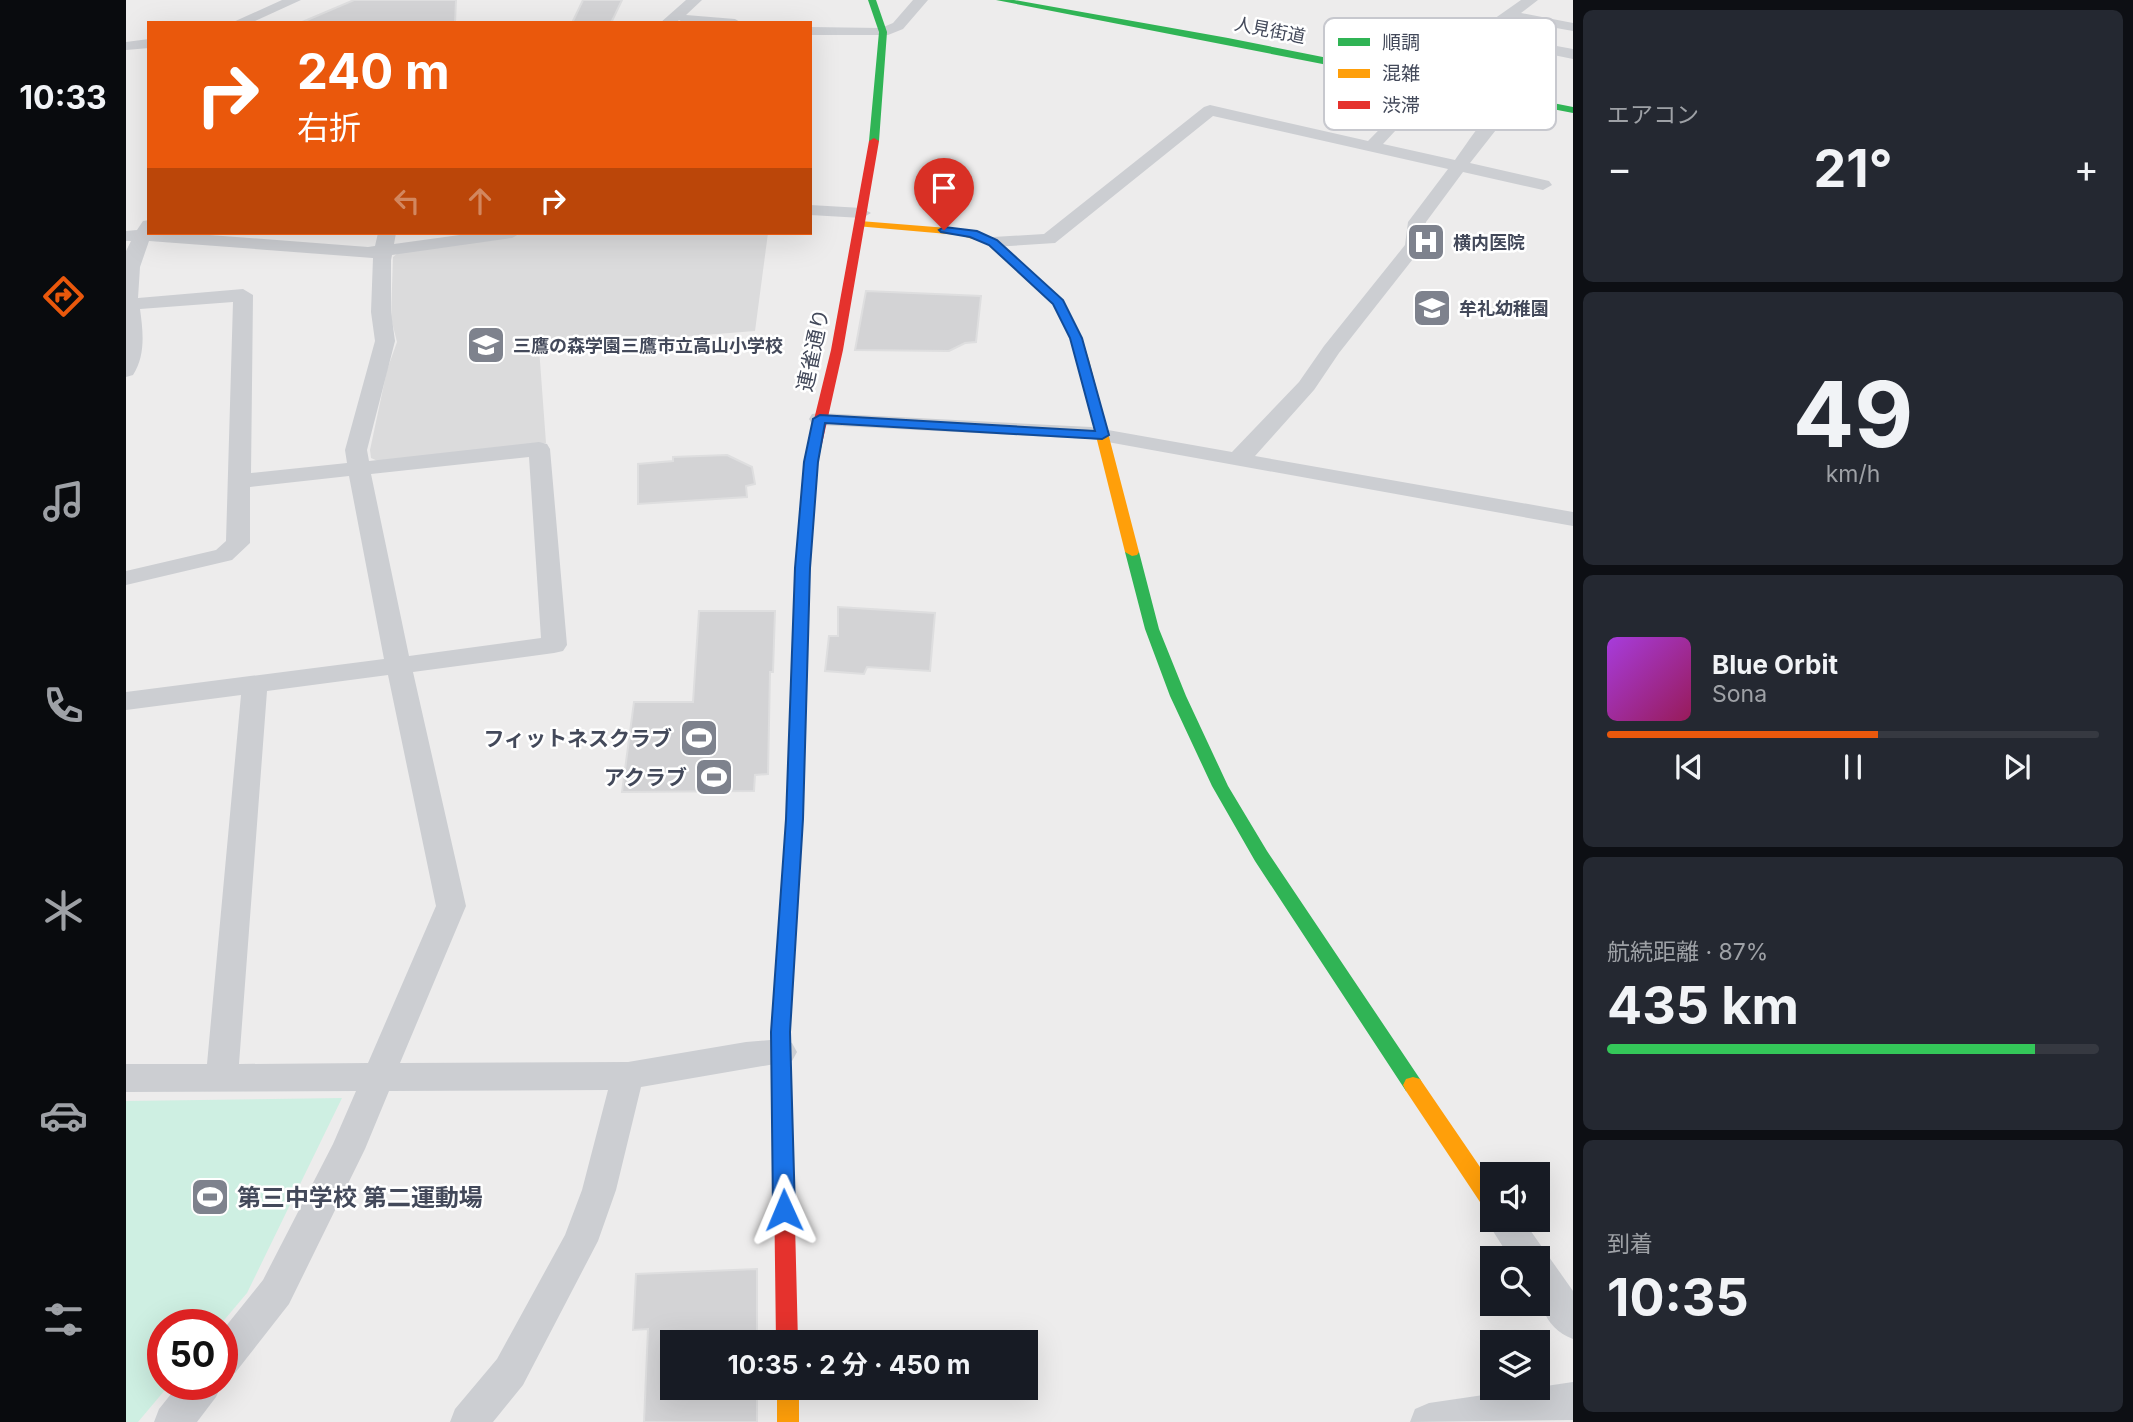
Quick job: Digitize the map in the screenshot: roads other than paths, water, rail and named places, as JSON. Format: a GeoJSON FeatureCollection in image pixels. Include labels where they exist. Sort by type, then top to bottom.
{"type":"FeatureCollection","features":[{"type":"Feature","properties":{"kind":"main road","name":"連雀通り"},"geometry":{"type":"LineString","coordinates":[[787,1330],[781,1052],[795,819],[803,568],[811,462],[837,350],[877,122],[883,32],[872,0]]}},
{"type":"Feature","properties":{"kind":"main road","name":"人見街道"},"geometry":{"type":"LineString","coordinates":[[1000,0],[1324,61]]}},
{"type":"Feature","properties":{"kind":"main road"},"geometry":{"type":"LineString","coordinates":[[861,219],[986,238],[1058,302],[1076,338],[1152,629],[1178,696],[1220,786],[1283,889],[1480,1185]]}},
{"type":"Feature","properties":{"kind":"main road"},"geometry":{"type":"LineString","coordinates":[[788,1400],[788,1422]]}},
{"type":"Feature","properties":{"kind":"street"},"geometry":{"type":"LineString","coordinates":[[243,21],[294,0]]}},
{"type":"Feature","properties":{"kind":"street"},"geometry":{"type":"LineString","coordinates":[[669,21],[695,0]]}},
{"type":"Feature","properties":{"kind":"street"},"geometry":{"type":"LineString","coordinates":[[812,31],[883,32],[898,26],[921,0]]}},
{"type":"Feature","properties":{"kind":"street"},"geometry":{"type":"LineString","coordinates":[[1503,18],[1531,0]]}},
{"type":"Feature","properties":{"kind":"street"},"geometry":{"type":"LineString","coordinates":[[1507,15],[1524,18]]}},
{"type":"Feature","properties":{"kind":"street"},"geometry":{"type":"LineString","coordinates":[[686,19],[710,21]]}},
{"type":"Feature","properties":{"kind":"street"},"geometry":{"type":"LineString","coordinates":[[126,47],[147,43]]}},
{"type":"Feature","properties":{"kind":"street"},"geometry":{"type":"LineString","coordinates":[[993,242],[1049,239],[1210,110],[1543,185]]}},
{"type":"Feature","properties":{"kind":"street"},"geometry":{"type":"LineString","coordinates":[[1372,146],[1387,130]]}},
{"type":"Feature","properties":{"kind":"street"},"geometry":{"type":"LineString","coordinates":[[1238,458],[1251,448],[1307,386],[1331,350],[1414,246],[1417,222],[1487,130]]}},
{"type":"Feature","properties":{"kind":"street"},"geometry":{"type":"LineString","coordinates":[[812,209],[861,219]]}},
{"type":"Feature","properties":{"kind":"street"},"geometry":{"type":"LineString","coordinates":[[126,371],[135,347],[128,283],[139,232]]}},
{"type":"Feature","properties":{"kind":"street"},"geometry":{"type":"LineString","coordinates":[[168,235],[321,251],[487,235]]}},
{"type":"Feature","properties":{"kind":"street"},"geometry":{"type":"LineString","coordinates":[[238,1340],[276,1292],[348,1149],[451,906],[398,664],[356,450],[385,341],[380,312],[385,243]]}},
{"type":"Feature","properties":{"kind":"street"},"geometry":{"type":"LineString","coordinates":[[126,578],[224,555],[238,543],[241,481],[243,295],[131,304]]}},
{"type":"Feature","properties":{"kind":"street"},"geometry":{"type":"LineString","coordinates":[[820,419],[1102,435],[1573,519]]}},
{"type":"Feature","properties":{"kind":"street"},"geometry":{"type":"LineString","coordinates":[[126,701],[554,645],[539,449],[241,481]]}},
{"type":"Feature","properties":{"kind":"street"},"geometry":{"type":"LineString","coordinates":[[222,1076],[255,684]]}},
{"type":"Feature","properties":{"kind":"street"},"geometry":{"type":"LineString","coordinates":[[126,1078],[628,1076],[746,1055],[781,1052]]}},
{"type":"Feature","properties":{"kind":"street"},"geometry":{"type":"LineString","coordinates":[[469,1422],[510,1372],[580,1241],[598,1189],[628,1076]]}},
{"type":"Feature","properties":{"kind":"street"},"geometry":{"type":"LineString","coordinates":[[1550,1288],[1573,1322]]}},
{"type":"Feature","properties":{"kind":"street"},"geometry":{"type":"LineString","coordinates":[[173,1422],[190,1400]]}},
{"type":"Feature","properties":{"kind":"street"},"geometry":{"type":"LineString","coordinates":[[1429,1422],[1573,1401]]}},
{"type":"Feature","properties":{"kind":"place","name":"横内医院"},"geometry":{"type":"Point","coordinates":[1426,242]}},
{"type":"Feature","properties":{"kind":"place","name":"牟礼幼稚園"},"geometry":{"type":"Point","coordinates":[1432,308]}},
{"type":"Feature","properties":{"kind":"place","name":"三鷹の森学園三鷹市立高山小学校"},"geometry":{"type":"Point","coordinates":[486,345]}},
{"type":"Feature","properties":{"kind":"place","name":"フィットネスクラブ"},"geometry":{"type":"Point","coordinates":[699,738]}},
{"type":"Feature","properties":{"kind":"place","name":"アクラブ"},"geometry":{"type":"Point","coordinates":[714,777]}},
{"type":"Feature","properties":{"kind":"place","name":"第三中学校 第二運動場"},"geometry":{"type":"Point","coordinates":[210,1197]}}]}
